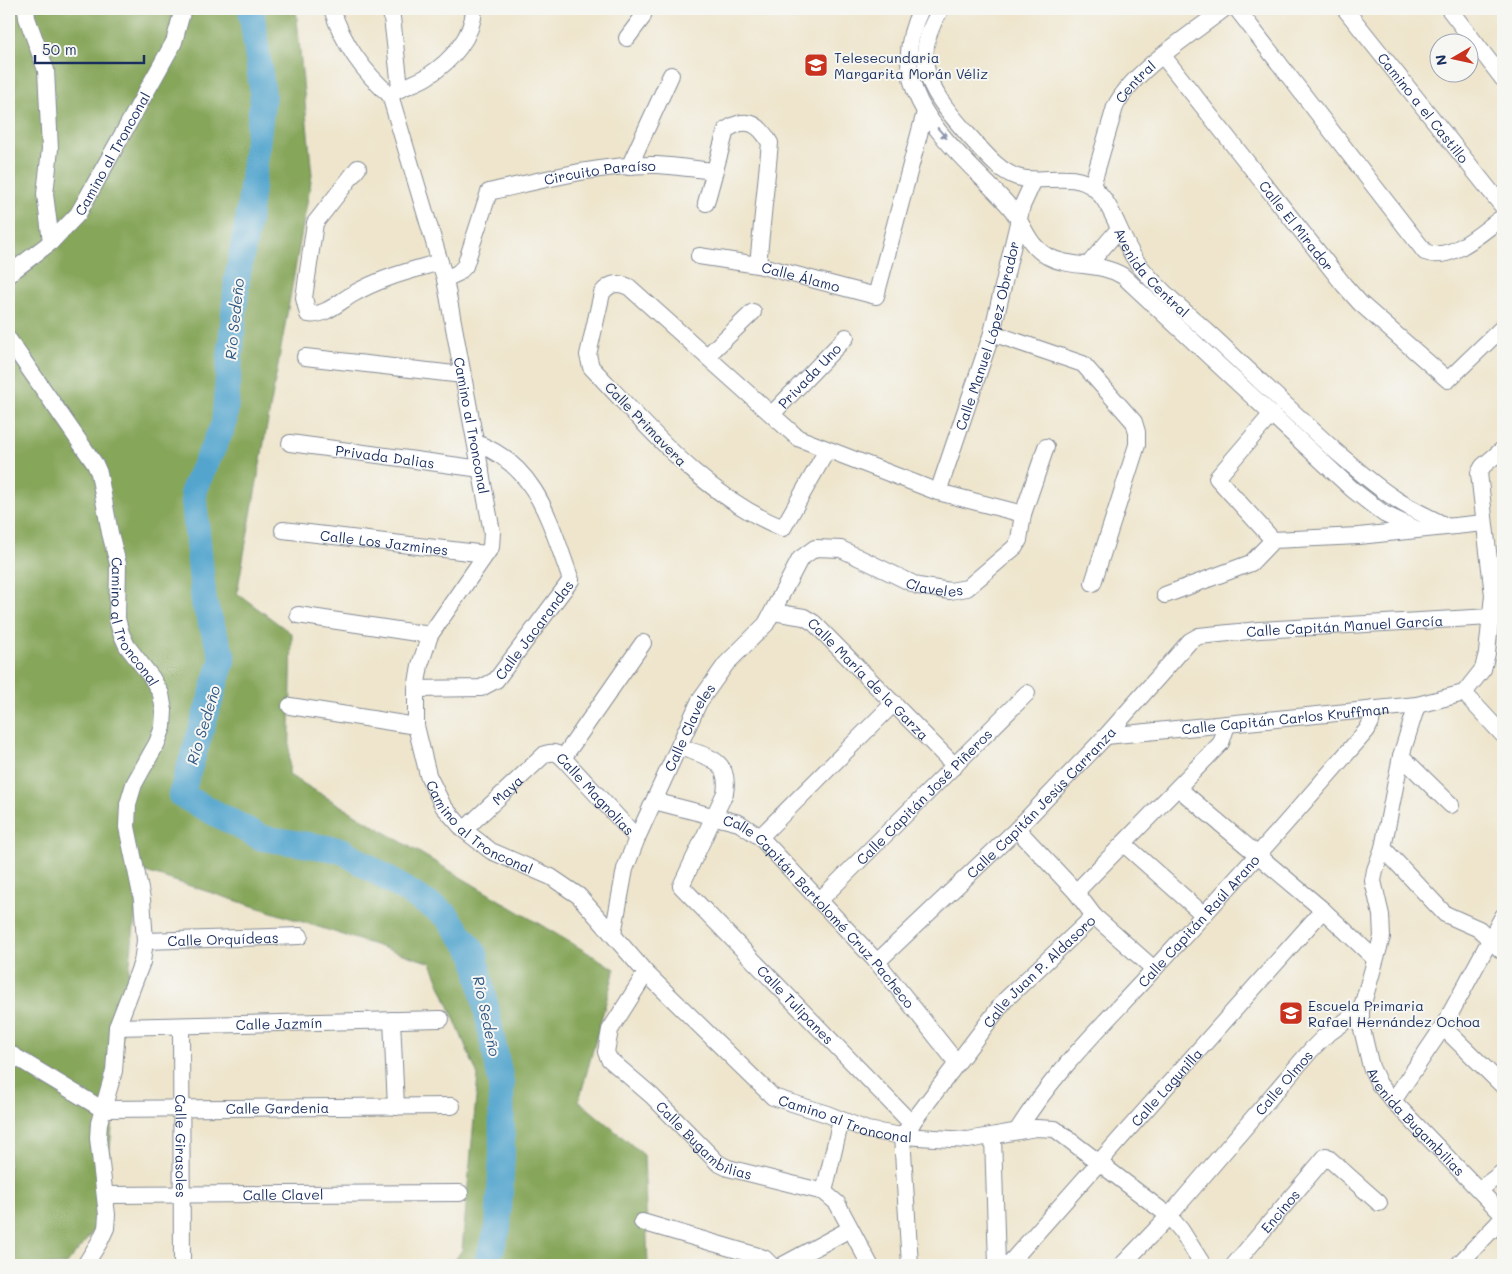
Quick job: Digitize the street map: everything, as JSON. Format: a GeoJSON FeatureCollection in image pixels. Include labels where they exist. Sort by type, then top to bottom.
{"type":"FeatureCollection","features":[{"type":"Feature","properties":{"kind":"street"},"geometry":{"type":"LineString","coordinates":[[26,9],[26,18],[46,70],[50,149],[45,194],[51,242]]}},
{"type":"Feature","properties":{"kind":"street","name":"Camino al Tronconal"},"geometry":{"type":"LineString","coordinates":[[9,274],[51,242],[78,214],[174,42],[183,9]]}},
{"type":"Feature","properties":{"kind":"street"},"geometry":{"type":"LineString","coordinates":[[332,9],[337,26],[370,78],[395,91],[427,77],[448,61],[463,43],[474,20],[474,9]]}},
{"type":"Feature","properties":{"kind":"street","name":"Camino al Tronconal"},"geometry":{"type":"LineString","coordinates":[[391,9],[395,91],[445,279],[493,540],[486,554],[430,635],[420,665],[416,689],[416,726],[434,792],[443,806],[464,830],[491,851],[568,886],[614,934],[646,973],[773,1097],[867,1130],[907,1130],[968,1140],[1046,1127],[1055,1129],[1168,1216],[1181,1230],[1203,1265]]}},
{"type":"Feature","properties":{"kind":"street"},"geometry":{"type":"LineString","coordinates":[[627,38],[642,18],[645,9]]}},
{"type":"Feature","properties":{"kind":"street","name":"Avenida Central"},"geometry":{"type":"LineString","coordinates":[[921,9],[912,26],[908,70],[913,89],[925,112],[1019,220],[1026,237],[1035,248],[1048,257],[1103,266],[1123,276],[1368,503],[1398,522],[1416,529]]}},
{"type":"Feature","properties":{"kind":"street"},"geometry":{"type":"LineString","coordinates":[[941,9],[928,35],[925,52],[926,70],[932,87],[942,104],[989,158],[1003,170],[1018,178],[1034,180],[1066,179],[1092,186]]}},
{"type":"Feature","properties":{"kind":"street","name":"Central"},"geometry":{"type":"LineString","coordinates":[[1092,186],[1115,107],[1121,95],[1163,56],[1224,9]]}},
{"type":"Feature","properties":{"kind":"street"},"geometry":{"type":"LineString","coordinates":[[1237,9],[1425,252],[1441,255],[1452,252],[1503,217]]}},
{"type":"Feature","properties":{"kind":"street","name":"Camino a el Castillo"},"geometry":{"type":"LineString","coordinates":[[1345,9],[1503,207]]}},
{"type":"Feature","properties":{"kind":"street"},"geometry":{"type":"LineString","coordinates":[[1449,9],[1503,78]]}},
{"type":"Feature","properties":{"kind":"street","name":"Calle El Mirador"},"geometry":{"type":"LineString","coordinates":[[1163,56],[1344,285],[1360,303],[1448,380],[1503,327]]}},
{"type":"Feature","properties":{"kind":"street"},"geometry":{"type":"LineString","coordinates":[[629,167],[671,75]]}},
{"type":"Feature","properties":{"kind":"street","name":"Calle Álamo"},"geometry":{"type":"LineString","coordinates":[[714,172],[726,130],[736,123],[751,123],[764,131],[770,143],[758,265],[876,296],[925,112]]}},
{"type":"Feature","properties":{"kind":"street","name":"Circuito Paraíso"},"geometry":{"type":"LineString","coordinates":[[445,279],[458,273],[466,266],[489,192],[570,174],[629,167],[656,165],[714,172]]}},
{"type":"Feature","properties":{"kind":"street"},"geometry":{"type":"LineString","coordinates":[[358,168],[315,223],[304,298],[308,314],[322,314],[354,294],[395,275],[440,262]]}},
{"type":"Feature","properties":{"kind":"street"},"geometry":{"type":"LineString","coordinates":[[706,203],[714,172]]}},
{"type":"Feature","properties":{"kind":"street","name":"Calle Manuel López Obrador"},"geometry":{"type":"LineString","coordinates":[[938,492],[992,333],[1019,220],[1026,195],[1034,180]]}},
{"type":"Feature","properties":{"kind":"street","name":"Avenida Central"},"geometry":{"type":"LineString","coordinates":[[1092,186],[1102,197],[1118,230],[1139,264],[1151,278],[1292,413],[1381,490],[1446,526]]}},
{"type":"Feature","properties":{"kind":"street"},"geometry":{"type":"LineString","coordinates":[[1088,265],[1118,230]]}},
{"type":"Feature","properties":{"kind":"street"},"geometry":{"type":"LineString","coordinates":[[699,256],[758,265]]}},
{"type":"Feature","properties":{"kind":"street","name":"Calle Primavera"},"geometry":{"type":"LineString","coordinates":[[708,356],[629,287],[613,284],[607,286],[602,293],[588,355],[591,367],[678,459],[746,511],[784,528],[828,450]]}},
{"type":"Feature","properties":{"kind":"street"},"geometry":{"type":"LineString","coordinates":[[753,312],[708,356],[798,438],[938,492],[1023,514]]}},
{"type":"Feature","properties":{"kind":"street"},"geometry":{"type":"LineString","coordinates":[[992,333],[1083,364],[1134,422],[1137,432],[1137,445],[1093,583]]}},
{"type":"Feature","properties":{"kind":"street","name":"Privada Uno"},"geometry":{"type":"LineString","coordinates":[[773,414],[846,337]]}},
{"type":"Feature","properties":{"kind":"street","name":"Camino al Tronconal"},"geometry":{"type":"LineString","coordinates":[[10,346],[95,464],[118,564],[117,619],[127,646],[152,678],[161,694],[164,711],[163,727],[157,743],[134,784],[128,804],[127,827],[142,899],[145,941],[142,962],[117,1027],[114,1071],[102,1109],[98,1138],[105,1195],[106,1228],[100,1242],[85,1265]]}},
{"type":"Feature","properties":{"kind":"street"},"geometry":{"type":"LineString","coordinates":[[305,357],[463,375]]}},
{"type":"Feature","properties":{"kind":"street"},"geometry":{"type":"LineString","coordinates":[[1271,415],[1217,478],[1273,540]]}},
{"type":"Feature","properties":{"kind":"street","name":"Privada Dalias"},"geometry":{"type":"LineString","coordinates":[[290,443],[481,469]]}},
{"type":"Feature","properties":{"kind":"street","name":"Calle Jacarandas"},"geometry":{"type":"LineString","coordinates":[[416,689],[481,688],[489,685],[496,680],[571,580],[546,512],[534,488],[522,472],[508,459],[492,449],[476,443]]}},
{"type":"Feature","properties":{"kind":"street","name":"Claveles"},"geometry":{"type":"LineString","coordinates":[[815,548],[827,546],[841,549],[918,586],[950,591],[960,591],[967,588],[1015,547],[1019,540],[1023,514],[1046,447]]}},
{"type":"Feature","properties":{"kind":"street"},"geometry":{"type":"LineString","coordinates":[[1503,449],[1483,466],[1479,473],[1484,524],[1498,590],[1497,617],[1484,669],[1464,693],[1503,735]]}},
{"type":"Feature","properties":{"kind":"street"},"geometry":{"type":"LineString","coordinates":[[1165,596],[1251,563],[1273,540],[1359,536],[1446,526],[1484,524]]}},
{"type":"Feature","properties":{"kind":"street","name":"Calle Los Jazmines"},"geometry":{"type":"LineString","coordinates":[[283,530],[486,554]]}},
{"type":"Feature","properties":{"kind":"street","name":"Calle Claveles"},"geometry":{"type":"LineString","coordinates":[[614,934],[625,869],[637,838],[699,702],[726,664],[758,634],[773,612],[800,559],[815,548]]}},
{"type":"Feature","properties":{"kind":"street","name":"Calle María de la Garza"},"geometry":{"type":"LineString","coordinates":[[773,612],[804,617],[814,623],[954,766]]}},
{"type":"Feature","properties":{"kind":"street"},"geometry":{"type":"LineString","coordinates":[[298,616],[430,635]]}},
{"type":"Feature","properties":{"kind":"street","name":"Calle Capitán Manuel García"},"geometry":{"type":"LineString","coordinates":[[1199,636],[1259,630],[1497,617]]}},
{"type":"Feature","properties":{"kind":"street","name":"Calle Capitán Jesús Carranza"},"geometry":{"type":"LineString","coordinates":[[877,962],[1017,829],[1106,736],[1190,641],[1199,636]]}},
{"type":"Feature","properties":{"kind":"street","name":"Maya"},"geometry":{"type":"LineString","coordinates":[[464,830],[544,754],[557,755],[643,643]]}},
{"type":"Feature","properties":{"kind":"street","name":"Calle Capitán José Piñeros"},"geometry":{"type":"LineString","coordinates":[[819,901],[1026,693]]}},
{"type":"Feature","properties":{"kind":"street","name":"Calle Capitán Carlos Kruffman"},"geometry":{"type":"LineString","coordinates":[[1106,736],[1417,705],[1464,693]]}},
{"type":"Feature","properties":{"kind":"street"},"geometry":{"type":"LineString","coordinates":[[760,837],[894,703]]}},
{"type":"Feature","properties":{"kind":"street"},"geometry":{"type":"LineString","coordinates":[[1361,1010],[1382,937],[1382,926],[1374,881],[1375,870],[1383,848],[1401,756],[1417,705]]}},
{"type":"Feature","properties":{"kind":"street"},"geometry":{"type":"LineString","coordinates":[[290,706],[416,726]]}},
{"type":"Feature","properties":{"kind":"street","name":"Calle Capitán Raúl Arano"},"geometry":{"type":"LineString","coordinates":[[1017,1131],[1038,1100],[1094,1032],[1259,855],[1367,730],[1371,722],[1373,709]]}},
{"type":"Feature","properties":{"kind":"street","name":"Calle Juan P. Aldasoro"},"geometry":{"type":"LineString","coordinates":[[907,1130],[1005,1000],[1094,916],[1076,892],[1221,743],[1227,725]]}},
{"type":"Feature","properties":{"kind":"street"},"geometry":{"type":"LineString","coordinates":[[679,747],[714,759],[725,773],[725,793],[714,818]]}},
{"type":"Feature","properties":{"kind":"street","name":"Calle Magnolias"},"geometry":{"type":"LineString","coordinates":[[557,755],[637,838]]}},
{"type":"Feature","properties":{"kind":"street"},"geometry":{"type":"LineString","coordinates":[[1401,756],[1451,805]]}},
{"type":"Feature","properties":{"kind":"street"},"geometry":{"type":"LineString","coordinates":[[1178,788],[1323,910],[1375,960]]}},
{"type":"Feature","properties":{"kind":"street","name":"Calle Capitán Bartolomé Cruz Pacheco"},"geometry":{"type":"LineString","coordinates":[[654,801],[739,824],[760,837],[877,962],[957,1063]]}},
{"type":"Feature","properties":{"kind":"street","name":"Calle Tulipanes"},"geometry":{"type":"LineString","coordinates":[[714,818],[681,886],[907,1130]]}},
{"type":"Feature","properties":{"kind":"street"},"geometry":{"type":"LineString","coordinates":[[1017,829],[1076,892]]}},
{"type":"Feature","properties":{"kind":"street"},"geometry":{"type":"LineString","coordinates":[[1124,844],[1204,915]]}},
{"type":"Feature","properties":{"kind":"street"},"geometry":{"type":"LineString","coordinates":[[1383,848],[1446,914],[1479,929],[1491,938],[1503,952]]}},
{"type":"Feature","properties":{"kind":"street","name":"Calle Lagunilla"},"geometry":{"type":"LineString","coordinates":[[1008,1265],[1323,910]]}},
{"type":"Feature","properties":{"kind":"street"},"geometry":{"type":"LineString","coordinates":[[1094,916],[1154,969]]}},
{"type":"Feature","properties":{"kind":"street"},"geometry":{"type":"LineString","coordinates":[[1393,1101],[1443,1027],[1503,916]]}},
{"type":"Feature","properties":{"kind":"street","name":"Calle Orquídeas"},"geometry":{"type":"LineString","coordinates":[[145,941],[300,936]]}},
{"type":"Feature","properties":{"kind":"street","name":"Calle Bugambilias"},"geometry":{"type":"LineString","coordinates":[[646,973],[610,1030],[606,1052],[609,1059],[652,1096],[718,1163],[728,1168],[824,1192]]}},
{"type":"Feature","properties":{"kind":"street","name":"Avenida Bugambilias"},"geometry":{"type":"LineString","coordinates":[[1361,1010],[1362,1034],[1370,1067],[1379,1084],[1503,1216]]}},
{"type":"Feature","properties":{"kind":"street","name":"Calle Olmos"},"geometry":{"type":"LineString","coordinates":[[1122,1265],[1168,1216],[1311,1050],[1325,1036],[1361,1010]]}},
{"type":"Feature","properties":{"kind":"street","name":"Calle Jazmín"},"geometry":{"type":"LineString","coordinates":[[117,1027],[441,1019]]}},
{"type":"Feature","properties":{"kind":"street"},"geometry":{"type":"LineString","coordinates":[[392,1020],[396,1107]]}},
{"type":"Feature","properties":{"kind":"street","name":"Calle Girasoles"},"geometry":{"type":"LineString","coordinates":[[181,1026],[182,1265]]}},
{"type":"Feature","properties":{"kind":"street"},"geometry":{"type":"LineString","coordinates":[[1443,1027],[1503,1086]]}},
{"type":"Feature","properties":{"kind":"street"},"geometry":{"type":"LineString","coordinates":[[9,1053],[102,1109]]}},
{"type":"Feature","properties":{"kind":"street","name":"Calle Gardenia"},"geometry":{"type":"LineString","coordinates":[[102,1109],[452,1106]]}},
{"type":"Feature","properties":{"kind":"street"},"geometry":{"type":"LineString","coordinates":[[841,1120],[824,1192],[837,1203],[870,1265]]}},
{"type":"Feature","properties":{"kind":"street"},"geometry":{"type":"LineString","coordinates":[[907,1130],[910,1265]]}},
{"type":"Feature","properties":{"kind":"street"},"geometry":{"type":"LineString","coordinates":[[993,1137],[997,1265]]}},
{"type":"Feature","properties":{"kind":"street","name":"Encinos"},"geometry":{"type":"LineString","coordinates":[[1234,1265],[1326,1156],[1379,1203]]}},
{"type":"Feature","properties":{"kind":"street"},"geometry":{"type":"LineString","coordinates":[[1479,1190],[1503,1172]]}},
{"type":"Feature","properties":{"kind":"street","name":"Calle Clavel"},"geometry":{"type":"LineString","coordinates":[[105,1195],[460,1193]]}},
{"type":"Feature","properties":{"kind":"street"},"geometry":{"type":"LineString","coordinates":[[1458,1265],[1503,1216]]}},
{"type":"Feature","properties":{"kind":"street"},"geometry":{"type":"LineString","coordinates":[[642,1222],[764,1258],[771,1265]]}},
{"type":"Feature","properties":{"kind":"street"},"geometry":{"type":"LineString","coordinates":[[783,1265],[850,1229]]}},
{"type":"Feature","properties":{"kind":"green space"},"geometry":{"type":"Polygon","coordinates":[[[9,9],[296,9],[312,175],[237,593],[292,634],[289,775],[615,969],[579,1101],[644,1155],[648,1265],[451,1265],[462,1250],[478,1076],[431,963],[140,870],[102,1221],[66,1265],[9,1265],[9,9]]]}},
{"type":"Feature","properties":{"kind":"waterway","name":"Río Sedeño"},"geometry":{"type":"LineString","coordinates":[[251,9],[263,95],[248,221],[237,279],[224,424],[193,491],[204,603],[223,658],[181,795],[262,838],[341,850],[446,915],[475,954],[501,1082],[502,1153],[498,1228],[486,1265]]}},
{"type":"Feature","properties":{"kind":"place","name":"Telesecundaria Margarita Morán Véliz"},"geometry":{"type":"Point","coordinates":[816,65]}},
{"type":"Feature","properties":{"kind":"place","name":"Escuela Primaria Rafael Hernández Ochoa"},"geometry":{"type":"Point","coordinates":[1291,1013]}}]}
